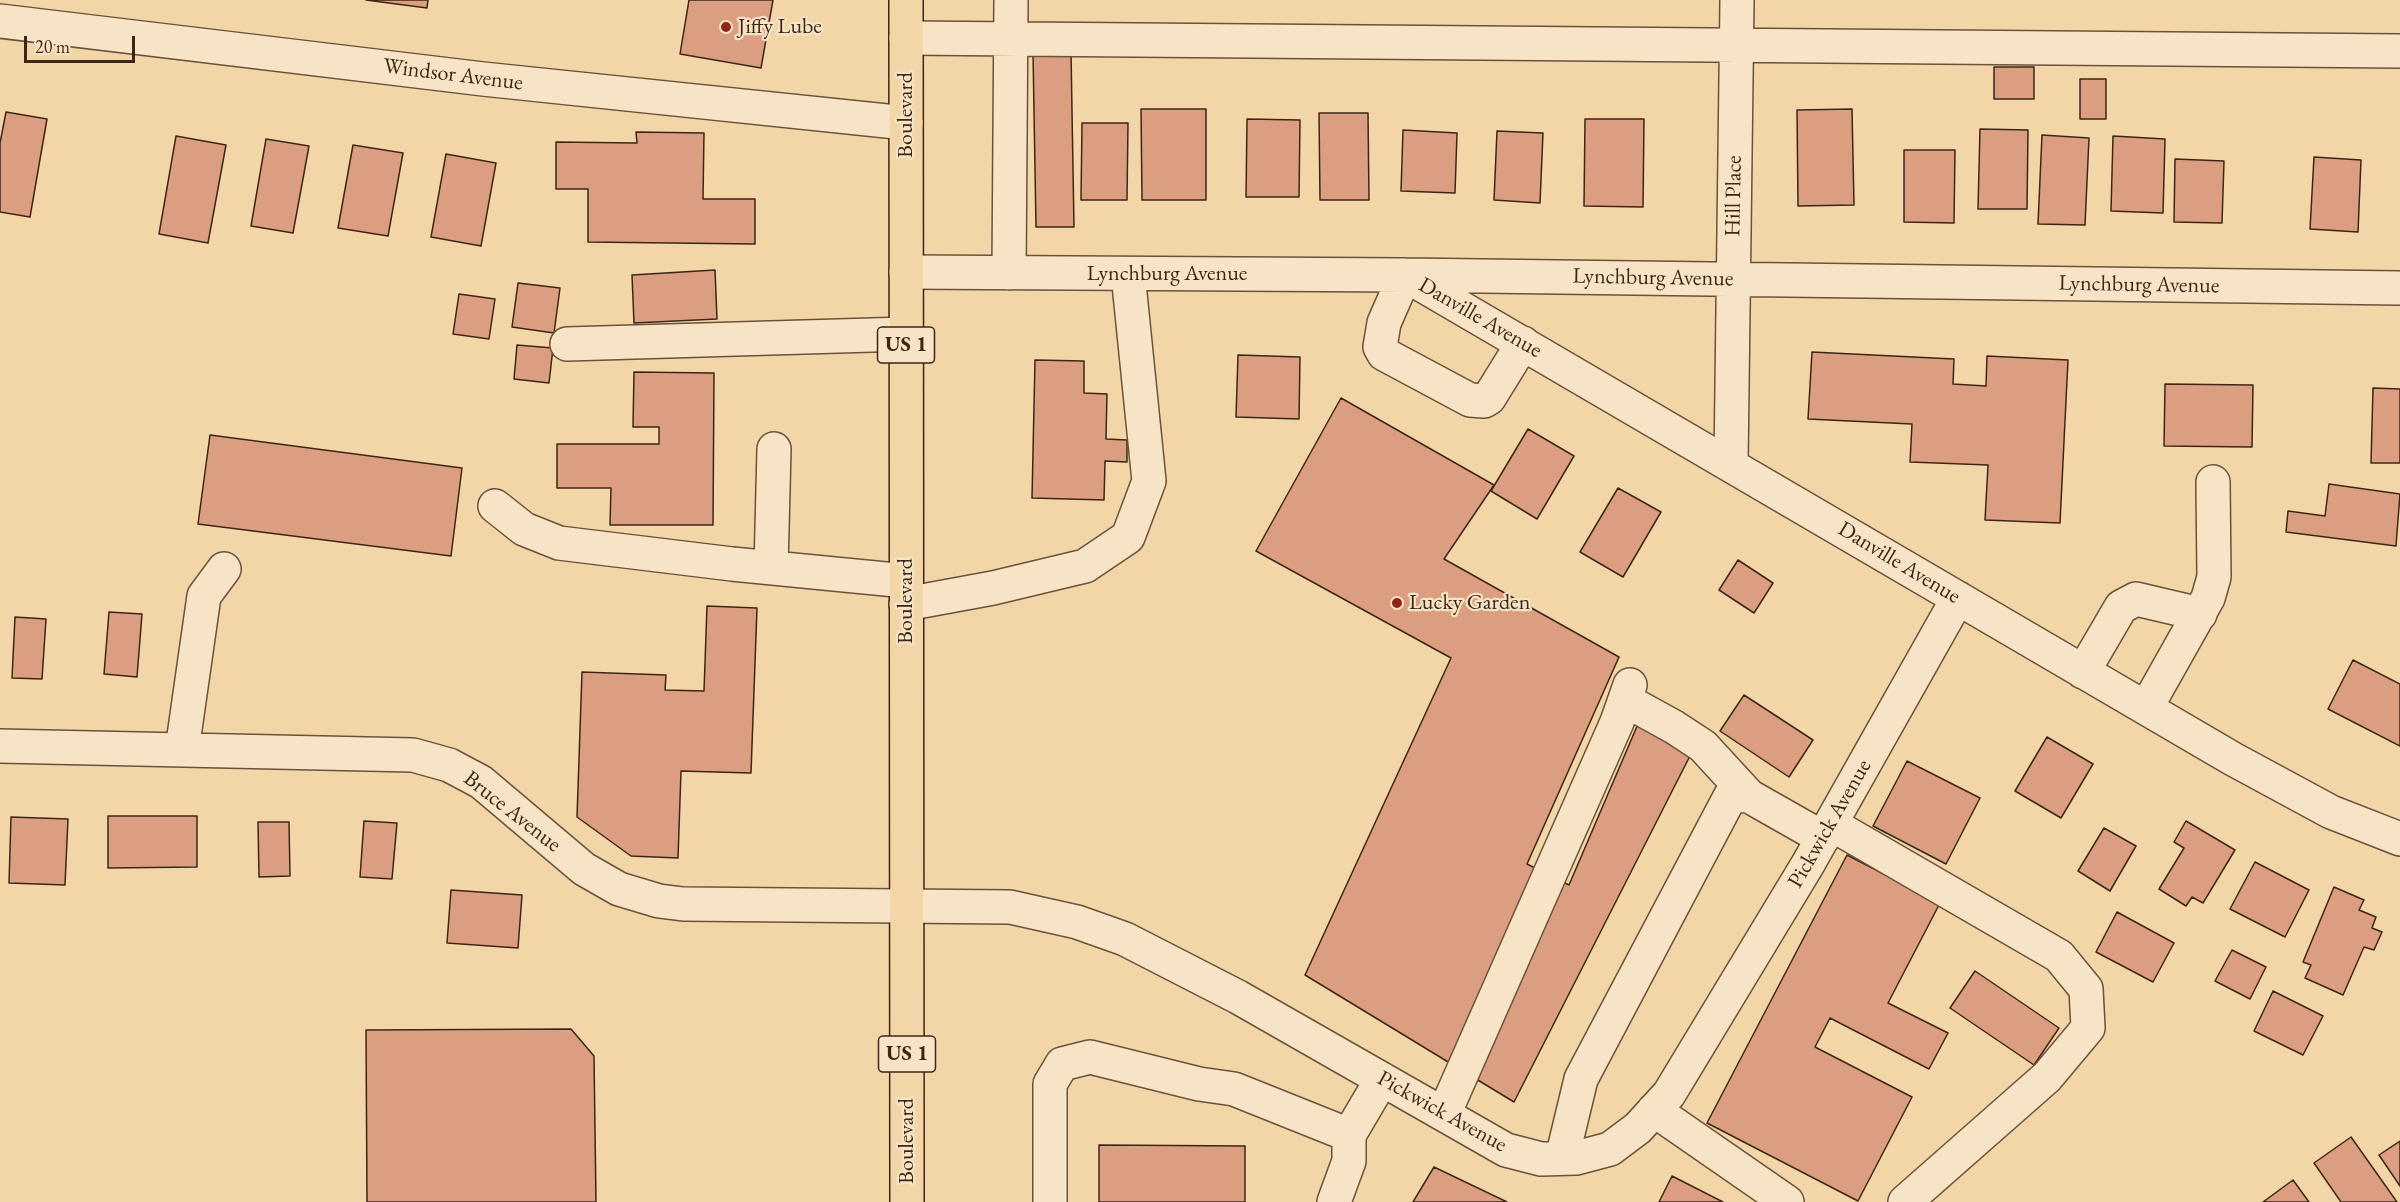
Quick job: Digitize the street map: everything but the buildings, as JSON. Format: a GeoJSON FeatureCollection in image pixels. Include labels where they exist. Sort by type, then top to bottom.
{"type":"FeatureCollection","features":[{"type":"Feature","properties":{"kind":"main road","name":"Boulevard"},"geometry":{"type":"LineString","coordinates":[[906,0],[907,1202]]}},
{"type":"Feature","properties":{"kind":"street"},"geometry":{"type":"LineString","coordinates":[[1009,273],[1011,0]]}},
{"type":"Feature","properties":{"kind":"street","name":"Hill Place"},"geometry":{"type":"LineString","coordinates":[[1731,464],[1737,0]]}},
{"type":"Feature","properties":{"kind":"street","name":"Windsor Avenue"},"geometry":{"type":"LineString","coordinates":[[0,21],[483,79],[906,123]]}},
{"type":"Feature","properties":{"kind":"street"},"geometry":{"type":"LineString","coordinates":[[906,38],[2400,51]]}},
{"type":"Feature","properties":{"kind":"street","name":"Lynchburg Avenue"},"geometry":{"type":"LineString","coordinates":[[906,272],[1405,275],[2400,288]]}},
{"type":"Feature","properties":{"kind":"street"},"geometry":{"type":"LineString","coordinates":[[495,506],[524,529],[559,543],[771,568],[906,592],[993,588],[1085,567],[1128,537],[1149,481],[1128,274]]}},
{"type":"Feature","properties":{"kind":"street"},"geometry":{"type":"LineString","coordinates":[[1405,275],[1384,323],[1380,347],[1384,354],[1470,400],[1484,401],[1489,398],[1523,343]]}},
{"type":"Feature","properties":{"kind":"street","name":"Danville Avenue"},"geometry":{"type":"LineString","coordinates":[[1405,275],[2233,759],[2331,812],[2400,839]]}},
{"type":"Feature","properties":{"kind":"street"},"geometry":{"type":"LineString","coordinates":[[567,344],[906,334]]}},
{"type":"Feature","properties":{"kind":"street"},"geometry":{"type":"LineString","coordinates":[[771,568],[774,449]]}},
{"type":"Feature","properties":{"kind":"street"},"geometry":{"type":"LineString","coordinates":[[2146,708],[2208,598],[2214,577],[2213,482]]}},
{"type":"Feature","properties":{"kind":"street"},"geometry":{"type":"LineString","coordinates":[[182,750],[204,596],[224,569]]}},
{"type":"Feature","properties":{"kind":"street","name":"Pickwick Avenue"},"geometry":{"type":"LineString","coordinates":[[907,907],[1010,907],[1077,922],[1125,939],[1238,997],[1506,1150],[1541,1159],[1576,1158],[1610,1149],[1638,1128],[1669,1094],[1685,1071],[1827,831],[1958,598]]}},
{"type":"Feature","properties":{"kind":"street"},"geometry":{"type":"LineString","coordinates":[[2083,672],[2121,607],[2136,599],[2200,614]]}},
{"type":"Feature","properties":{"kind":"street"},"geometry":{"type":"LineString","coordinates":[[1444,1114],[1628,693],[1703,746],[1726,768],[1749,796]]}},
{"type":"Feature","properties":{"kind":"street","name":"Bruce Avenue"},"geometry":{"type":"LineString","coordinates":[[0,746],[413,755],[449,765],[481,782],[584,869],[619,889],[659,901],[683,904],[907,907]]}},
{"type":"Feature","properties":{"kind":"street"},"geometry":{"type":"LineString","coordinates":[[1562,1158],[1581,1079],[1731,795],[1749,796],[1827,831],[2059,956],[2086,989],[2088,1028],[2054,1069],[1905,1202]]}},
{"type":"Feature","properties":{"kind":"street"},"geometry":{"type":"LineString","coordinates":[[1050,1202],[1050,1084],[1062,1064],[1090,1057],[1199,1084],[1234,1089],[1349,1135]]}},
{"type":"Feature","properties":{"kind":"street"},"geometry":{"type":"LineString","coordinates":[[1334,1202],[1349,1161],[1349,1135],[1382,1079]]}},
{"type":"Feature","properties":{"kind":"street"},"geometry":{"type":"LineString","coordinates":[[1654,1110],[1787,1202]]}},
{"type":"Feature","properties":{"kind":"place","name":"Jiffy Lube"},"geometry":{"type":"Point","coordinates":[726,27]}},
{"type":"Feature","properties":{"kind":"place","name":"Lucky Garden"},"geometry":{"type":"Point","coordinates":[1397,603]}}]}
